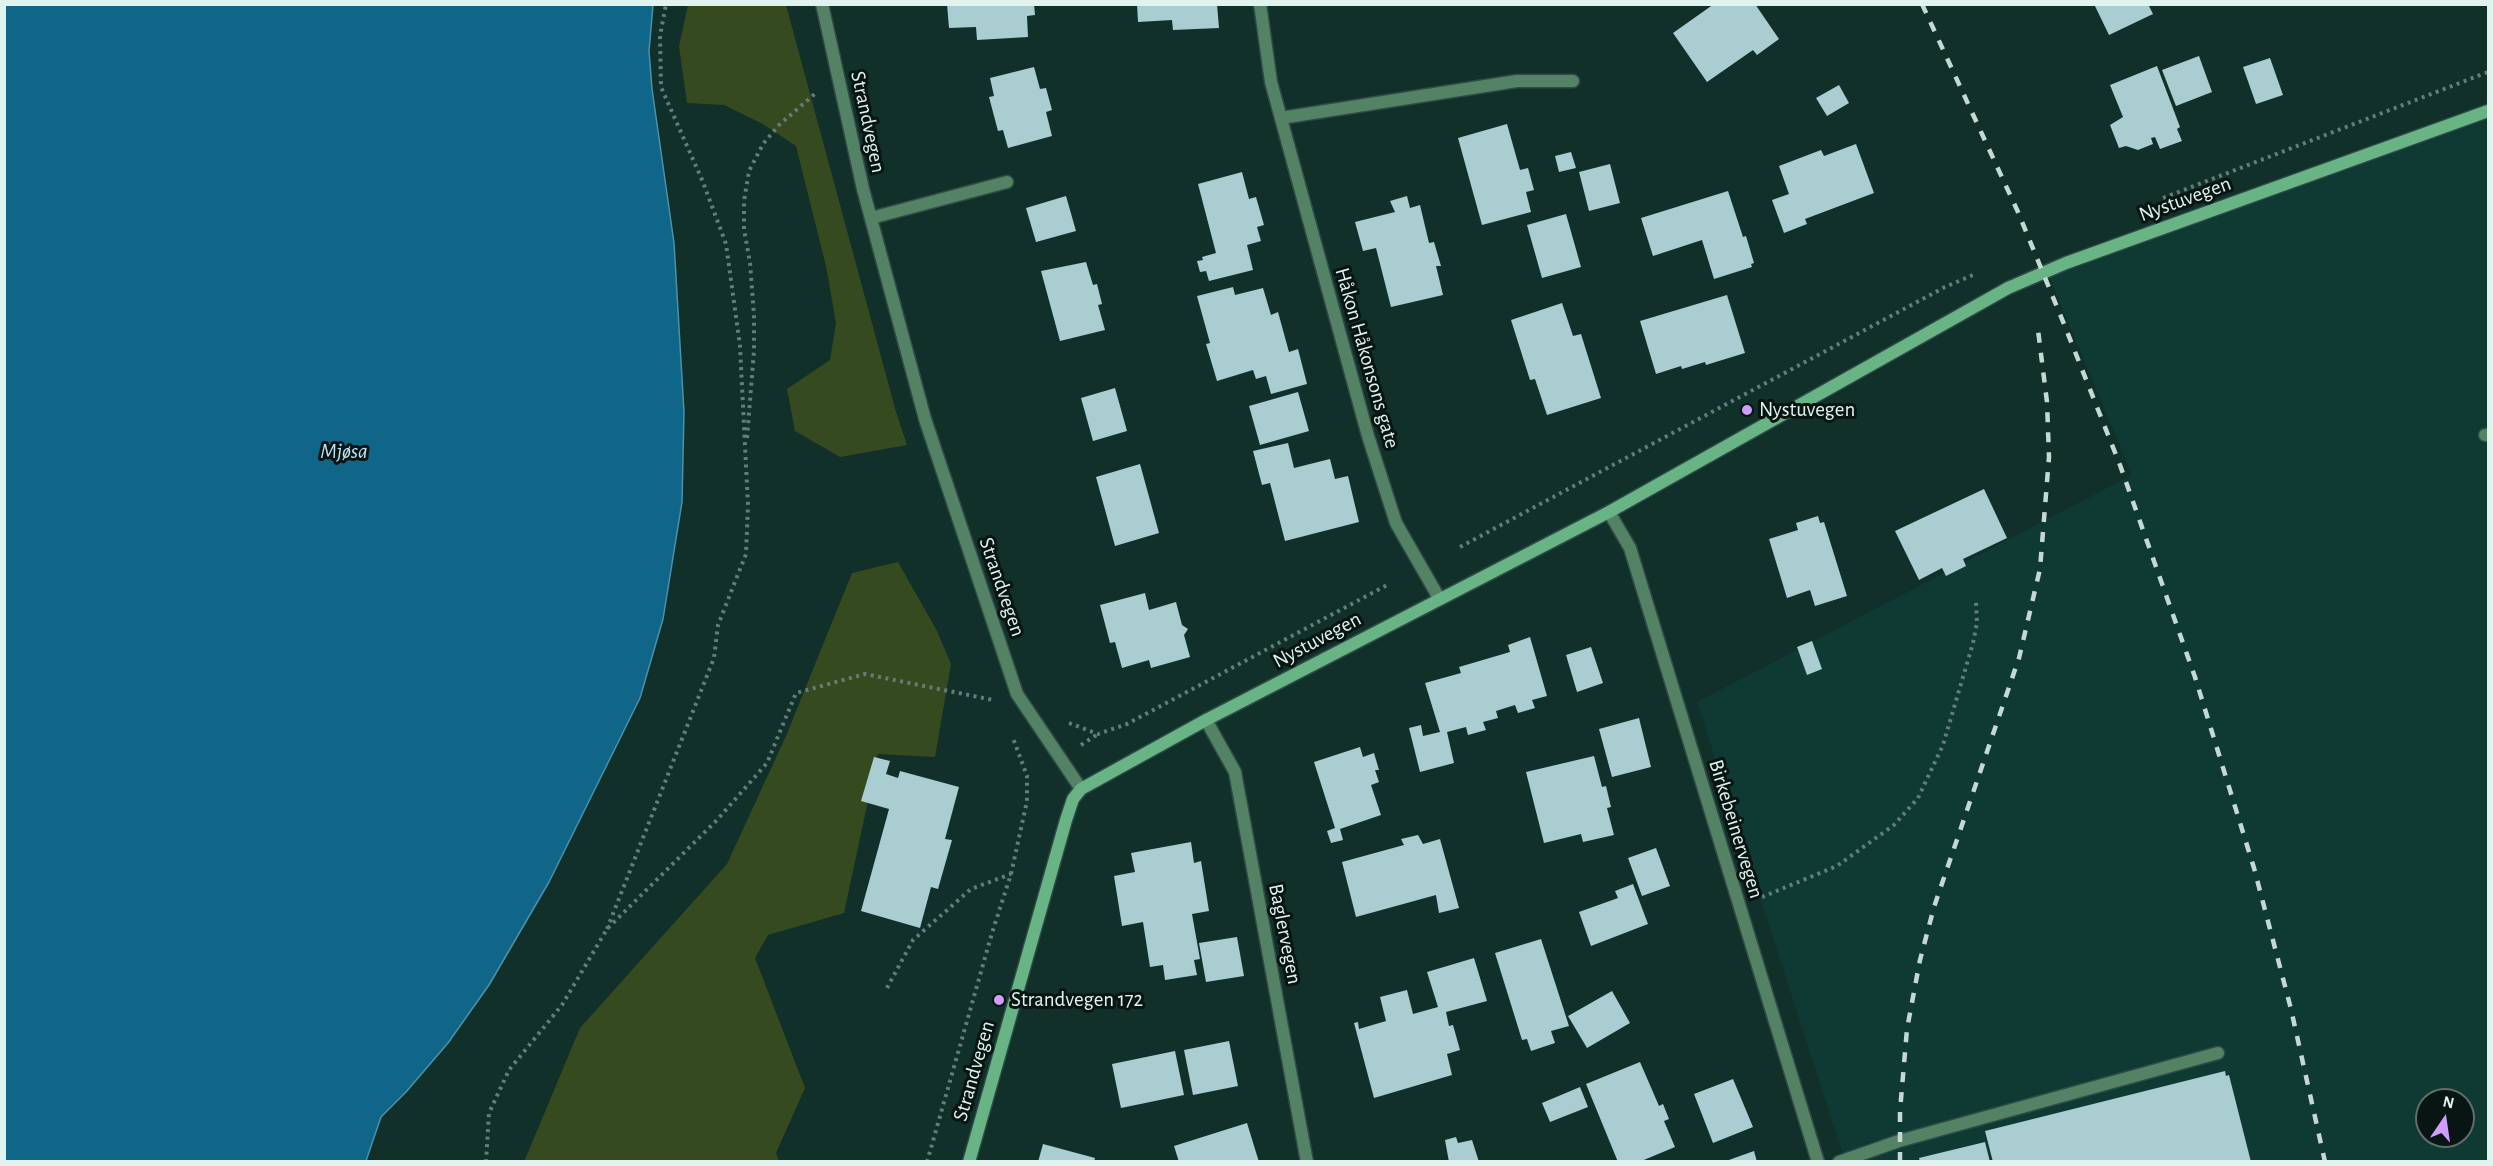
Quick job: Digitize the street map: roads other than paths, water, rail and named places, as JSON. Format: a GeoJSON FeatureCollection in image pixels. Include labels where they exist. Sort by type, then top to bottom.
{"type":"FeatureCollection","features":[{"type":"Feature","properties":{"kind":"main road","name":"Nystuvegen"},"geometry":{"type":"LineString","coordinates":[[1080,789],[1439,598],[1610,512],[2008,288],[2066,262],[2488,111]]}},
{"type":"Feature","properties":{"kind":"main road","name":"Strandvegen"},"geometry":{"type":"LineString","coordinates":[[969,1161],[1066,820],[1073,800],[1080,789]]}},
{"type":"Feature","properties":{"kind":"street","name":"Strandvegen"},"geometry":{"type":"LineString","coordinates":[[822,4],[871,218],[925,419],[1018,697],[1080,789]]}},
{"type":"Feature","properties":{"kind":"street","name":"Håkon Håkonsons gate"},"geometry":{"type":"LineString","coordinates":[[1260,4],[1271,82],[1368,436],[1396,523],[1439,598]]}},
{"type":"Feature","properties":{"kind":"street"},"geometry":{"type":"LineString","coordinates":[[1281,118],[1517,81],[1573,81]]}},
{"type":"Feature","properties":{"kind":"street"},"geometry":{"type":"LineString","coordinates":[[871,218],[1008,182]]}},
{"type":"Feature","properties":{"kind":"street","name":"Birkebeinervegen"},"geometry":{"type":"LineString","coordinates":[[1610,512],[1630,548],[1818,1161]]}},
{"type":"Feature","properties":{"kind":"street","name":"Baglervegen"},"geometry":{"type":"LineString","coordinates":[[1206,720],[1235,772],[1307,1161]]}},
{"type":"Feature","properties":{"kind":"street"},"geometry":{"type":"LineString","coordinates":[[1839,1161],[1899,1141],[2218,1053]]}},
{"type":"Feature","properties":{"kind":"water","name":"Mjøsa"},"geometry":{"type":"Polygon","coordinates":[[[5,4],[653,5],[649,51],[652,89],[674,243],[684,412],[682,502],[663,619],[640,698],[549,882],[489,985],[448,1043],[381,1117],[366,1161],[5,1161],[5,4]]]}},
{"type":"Feature","properties":{"kind":"railway"},"geometry":{"type":"LineString","coordinates":[[1922,4],[2018,212],[2064,324],[2120,465],[2195,677],[2254,868],[2291,1009],[2325,1162]]}},
{"type":"Feature","properties":{"kind":"railway"},"geometry":{"type":"LineString","coordinates":[[1900,1162],[1900,1111],[1907,1029],[1920,960],[1934,907],[2019,658],[2040,569],[2049,457],[2047,402],[2038,330]]}},
{"type":"Feature","properties":{"kind":"place","name":"Nystuvegen"},"geometry":{"type":"Point","coordinates":[1747,410]}},
{"type":"Feature","properties":{"kind":"place","name":"Strandvegen 172"},"geometry":{"type":"Point","coordinates":[999,1000]}}]}
